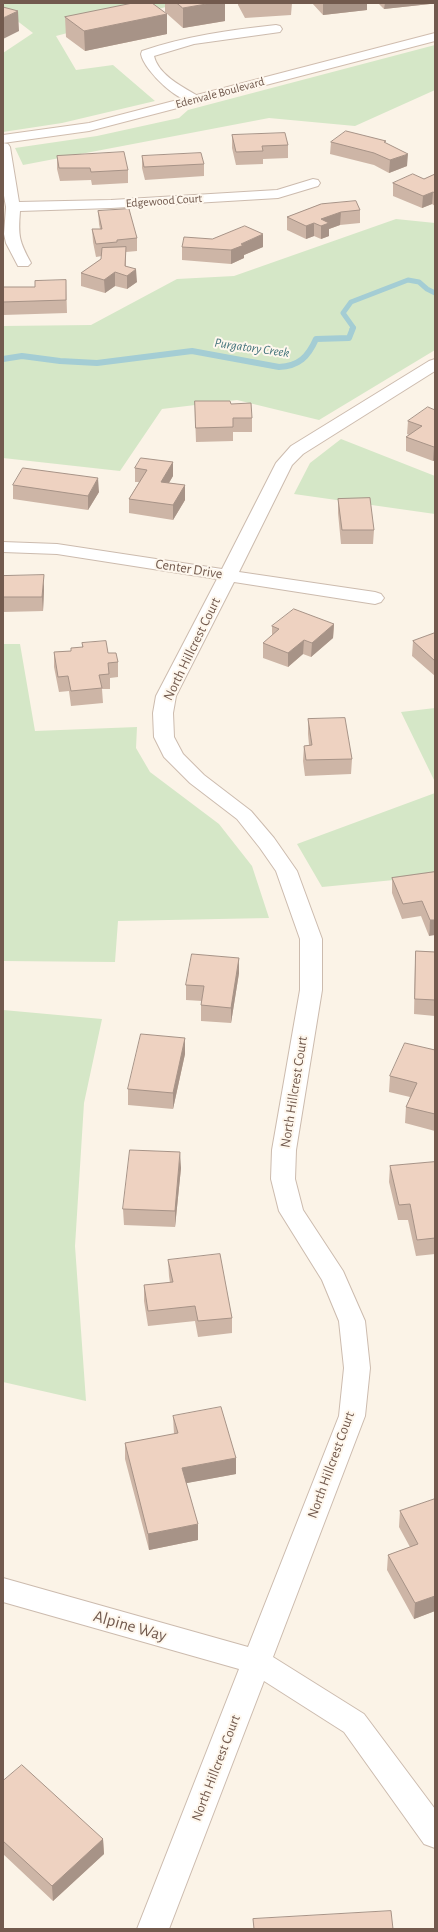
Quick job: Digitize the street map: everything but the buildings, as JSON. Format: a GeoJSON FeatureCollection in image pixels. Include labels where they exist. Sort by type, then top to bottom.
{"type":"FeatureCollection","features":[{"type":"Feature","properties":{"kind":"street"},"geometry":{"type":"LineString","coordinates":[[195,100],[156,71],[147,59],[147,54],[164,47],[194,41],[225,35],[276,29]]}},
{"type":"Feature","properties":{"kind":"street","name":"Edenvale Boulevard"},"geometry":{"type":"LineString","coordinates":[[3,139],[88,127],[435,36]]}},
{"type":"Feature","properties":{"kind":"street"},"geometry":{"type":"LineString","coordinates":[[3,147],[13,207],[11,234],[13,243],[23,263]]}},
{"type":"Feature","properties":{"kind":"street","name":"Edgewood Court"},"geometry":{"type":"LineString","coordinates":[[13,207],[111,204],[278,194],[313,182]]}},
{"type":"Feature","properties":{"kind":"street","name":"North Hillcrest Court"},"geometry":{"type":"LineString","coordinates":[[153,1929],[352,1416],[357,1368],[352,1321],[334,1278],[291,1211],[283,1179],[284,1150],[311,990],[311,939],[298,897],[286,871],[267,843],[244,815],[197,779],[174,757],[164,737],[163,713],[166,696],[285,463],[296,450],[435,364]]}},
{"type":"Feature","properties":{"kind":"street","name":"Center Drive"},"geometry":{"type":"LineString","coordinates":[[3,547],[57,549],[375,598]]}},
{"type":"Feature","properties":{"kind":"street","name":"Alpine Way"},"geometry":{"type":"LineString","coordinates":[[3,1590],[257,1662],[354,1722],[435,1834]]}},
{"type":"Feature","properties":{"kind":"green space"},"geometry":{"type":"Polygon","coordinates":[[[3,3],[181,3],[56,36],[76,70],[113,65],[155,101],[62,123],[3,132],[3,53],[33,33],[3,10],[3,3]]]}},
{"type":"Feature","properties":{"kind":"green space"},"geometry":{"type":"Polygon","coordinates":[[[435,45],[435,90],[355,126],[269,118],[23,165],[15,148],[97,136],[179,118],[188,110],[435,45]]]}},
{"type":"Feature","properties":{"kind":"green space"},"geometry":{"type":"Polygon","coordinates":[[[396,219],[435,223],[435,350],[319,420],[237,400],[162,409],[120,471],[3,458],[3,326],[91,325],[177,279],[234,276],[396,219]]]}},
{"type":"Feature","properties":{"kind":"green space"},"geometry":{"type":"Polygon","coordinates":[[[341,439],[435,476],[435,514],[294,494],[310,463],[341,439]]]}},
{"type":"Feature","properties":{"kind":"green space"},"geometry":{"type":"Polygon","coordinates":[[[3,644],[20,644],[35,731],[137,727],[136,748],[150,772],[219,824],[252,866],[269,918],[118,921],[115,962],[3,961],[3,644]]]}},
{"type":"Feature","properties":{"kind":"green space"},"geometry":{"type":"Polygon","coordinates":[[[435,708],[435,782],[401,712],[435,708]]]}},
{"type":"Feature","properties":{"kind":"green space"},"geometry":{"type":"Polygon","coordinates":[[[435,793],[435,876],[322,887],[297,844],[435,793]]]}},
{"type":"Feature","properties":{"kind":"green space"},"geometry":{"type":"Polygon","coordinates":[[[3,1010],[102,1019],[84,1103],[75,1246],[86,1401],[3,1382],[3,1010]]]}},
{"type":"Feature","properties":{"kind":"waterway","name":"Purgatory Creek"},"geometry":{"type":"LineString","coordinates":[[352,329],[353,327],[343,313],[351,302],[408,280],[419,282],[427,289],[435,293]]}},
{"type":"Feature","properties":{"kind":"waterway","name":"Purgatory Creek"},"geometry":{"type":"LineString","coordinates":[[3,359],[22,356],[60,361],[97,363],[192,351],[279,367],[292,365],[306,356],[316,339],[349,338],[353,328]]}}]}
